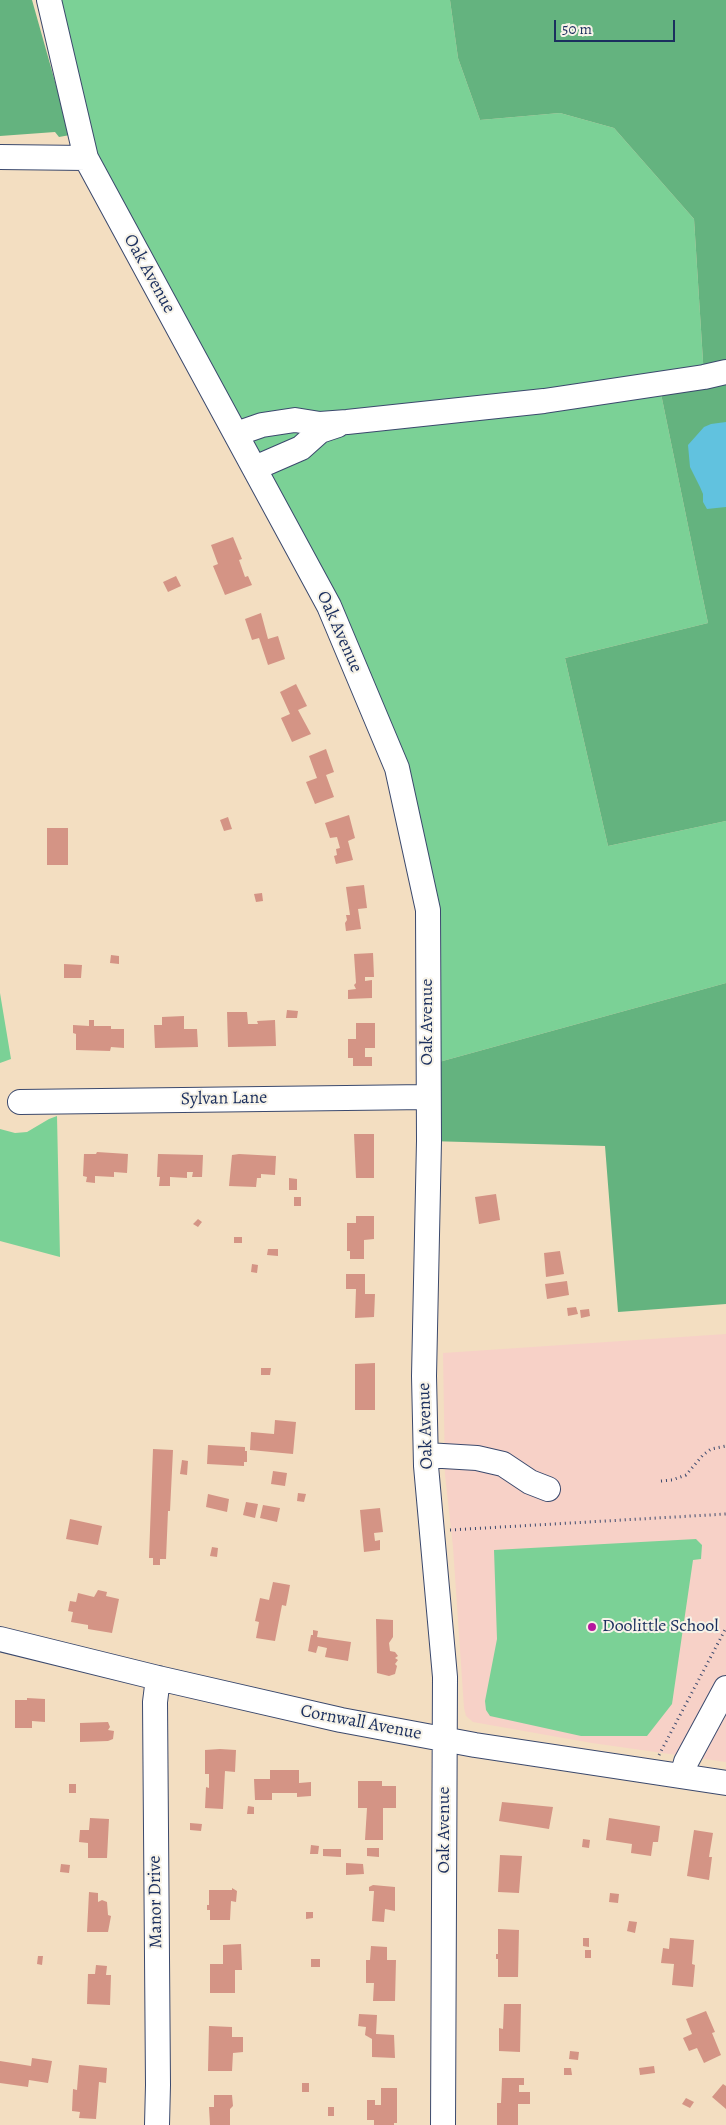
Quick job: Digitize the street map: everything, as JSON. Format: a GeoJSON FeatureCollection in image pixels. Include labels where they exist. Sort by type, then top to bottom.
{"type":"FeatureCollection","features":[{"type":"Feature","properties":{"kind":"street","name":"Oak Avenue"},"geometry":{"type":"LineString","coordinates":[[48,0],[86,158],[330,606],[397,768],[428,910],[429,1141],[424,1376],[426,1455],[445,1677],[443,2125]]}},
{"type":"Feature","properties":{"kind":"street"},"geometry":{"type":"LineString","coordinates":[[0,157],[86,158]]}},
{"type":"Feature","properties":{"kind":"street"},"geometry":{"type":"LineString","coordinates":[[236,434],[262,425],[295,420],[320,424],[347,422],[544,401],[726,372]]}},
{"type":"Feature","properties":{"kind":"street"},"geometry":{"type":"LineString","coordinates":[[255,468],[301,448],[320,431],[347,422]]}},
{"type":"Feature","properties":{"kind":"street","name":"Sylvan Lane"},"geometry":{"type":"LineString","coordinates":[[20,1102],[428,1097]]}},
{"type":"Feature","properties":{"kind":"street"},"geometry":{"type":"LineString","coordinates":[[426,1455],[477,1458],[503,1464],[530,1482],[548,1489]]}},
{"type":"Feature","properties":{"kind":"street","name":"Cornwall Avenue"},"geometry":{"type":"LineString","coordinates":[[0,1639],[340,1720],[446,1740],[726,1783]]}},
{"type":"Feature","properties":{"kind":"street","name":"Manor Drive"},"geometry":{"type":"LineString","coordinates":[[156,2125],[158,2085],[155,1702],[158,1678]]}},
{"type":"Feature","properties":{"kind":"street"},"geometry":{"type":"LineString","coordinates":[[682,1776],[686,1762],[726,1688]]}},
{"type":"Feature","properties":{"kind":"path"},"geometry":{"type":"LineString","coordinates":[[661,1481],[672,1480],[686,1475],[711,1449],[726,1446]]}},
{"type":"Feature","properties":{"kind":"path"},"geometry":{"type":"LineString","coordinates":[[446,1530],[726,1514]]}},
{"type":"Feature","properties":{"kind":"path"},"geometry":{"type":"LineString","coordinates":[[657,1758],[726,1628]]}},
{"type":"Feature","properties":{"kind":"shaded area","name":"Doolittle School"},"geometry":{"type":"Polygon","coordinates":[[[726,1334],[726,1762],[592,1743],[473,1722],[466,1716],[464,1708],[453,1547],[445,1475],[443,1353],[726,1334]]]}},
{"type":"Feature","properties":{"kind":"green space"},"geometry":{"type":"Polygon","coordinates":[[[0,0],[32,0],[70,135],[59,137],[55,132],[0,136],[0,0]]]}},
{"type":"Feature","properties":{"kind":"green space"},"geometry":{"type":"Polygon","coordinates":[[[49,0],[450,0],[458,58],[480,120],[560,113],[614,128],[694,219],[704,377],[659,384],[708,623],[565,658],[608,846],[726,821],[726,983],[428,1065],[428,910],[397,768],[329,606],[86,158],[49,0]]]}},
{"type":"Feature","properties":{"kind":"green space"},"geometry":{"type":"Polygon","coordinates":[[[450,0],[726,0],[726,821],[608,846],[565,658],[708,623],[659,384],[704,377],[694,219],[614,128],[560,113],[480,120],[458,58],[450,0]]]}},
{"type":"Feature","properties":{"kind":"green space"},"geometry":{"type":"Polygon","coordinates":[[[726,983],[726,1304],[618,1312],[605,1146],[429,1141],[428,1065],[726,983]]]}},
{"type":"Feature","properties":{"kind":"green space"},"geometry":{"type":"Polygon","coordinates":[[[0,993],[11,1059],[0,1063],[0,993]]]}},
{"type":"Feature","properties":{"kind":"green space"},"geometry":{"type":"Polygon","coordinates":[[[57,1116],[60,1257],[0,1241],[0,1129],[15,1133],[27,1132],[57,1116]]]}},
{"type":"Feature","properties":{"kind":"green space"},"geometry":{"type":"Polygon","coordinates":[[[696,1539],[702,1545],[701,1559],[693,1560],[672,1704],[647,1736],[581,1736],[490,1716],[486,1710],[485,1701],[497,1639],[494,1550],[696,1539]]]}},
{"type":"Feature","properties":{"kind":"water"},"geometry":{"type":"Polygon","coordinates":[[[726,422],[726,507],[707,509],[703,502],[703,494],[690,467],[688,445],[704,427],[726,422]]]}},
{"type":"Feature","properties":{"kind":"building"},"geometry":{"type":"Polygon","coordinates":[[[233,537],[242,559],[239,560],[245,577],[248,576],[252,585],[225,595],[213,566],[218,564],[211,545],[233,537]]]}},
{"type":"Feature","properties":{"kind":"building"},"geometry":{"type":"Polygon","coordinates":[[[176,576],[181,586],[168,592],[163,582],[176,576]]]}},
{"type":"Feature","properties":{"kind":"building"},"geometry":{"type":"Polygon","coordinates":[[[261,613],[268,639],[278,636],[285,659],[268,665],[259,638],[252,640],[245,619],[261,613]]]}},
{"type":"Feature","properties":{"kind":"building"},"geometry":{"type":"Polygon","coordinates":[[[296,684],[307,706],[298,710],[311,734],[292,742],[281,718],[290,714],[280,692],[296,684]]]}},
{"type":"Feature","properties":{"kind":"building"},"geometry":{"type":"Polygon","coordinates":[[[326,749],[334,772],[326,775],[334,797],[315,804],[306,782],[317,778],[309,756],[326,749]]]}},
{"type":"Feature","properties":{"kind":"building"},"geometry":{"type":"Polygon","coordinates":[[[349,815],[355,838],[348,841],[353,860],[336,864],[334,856],[337,855],[336,849],[340,848],[337,837],[330,838],[325,823],[349,815]]]}},
{"type":"Feature","properties":{"kind":"building"},"geometry":{"type":"Polygon","coordinates":[[[228,817],[232,829],[224,831],[220,820],[228,817]]]}},
{"type":"Feature","properties":{"kind":"building"},"geometry":{"type":"Polygon","coordinates":[[[47,828],[68,828],[68,865],[47,865],[47,828]]]}},
{"type":"Feature","properties":{"kind":"building"},"geometry":{"type":"Polygon","coordinates":[[[364,885],[367,908],[358,909],[361,929],[346,931],[346,915],[350,915],[346,887],[364,885]]]}},
{"type":"Feature","properties":{"kind":"building"},"geometry":{"type":"Polygon","coordinates":[[[262,893],[263,901],[256,902],[254,894],[262,893]]]}},
{"type":"Feature","properties":{"kind":"building"},"geometry":{"type":"Polygon","coordinates":[[[373,953],[374,977],[365,977],[365,981],[372,980],[372,998],[348,999],[348,990],[356,989],[354,985],[356,983],[354,954],[373,953]]]}},
{"type":"Feature","properties":{"kind":"building"},"geometry":{"type":"Polygon","coordinates":[[[111,955],[119,956],[119,964],[110,963],[111,955]]]}},
{"type":"Feature","properties":{"kind":"building"},"geometry":{"type":"Polygon","coordinates":[[[64,964],[82,965],[81,978],[64,978],[64,964]]]}},
{"type":"Feature","properties":{"kind":"building"},"geometry":{"type":"Polygon","coordinates":[[[287,1010],[298,1011],[297,1018],[286,1018],[287,1010]]]}},
{"type":"Feature","properties":{"kind":"building"},"geometry":{"type":"Polygon","coordinates":[[[227,1012],[247,1012],[248,1024],[258,1024],[257,1021],[275,1020],[276,1046],[228,1047],[227,1012]]]}},
{"type":"Feature","properties":{"kind":"building"},"geometry":{"type":"Polygon","coordinates":[[[184,1016],[184,1029],[197,1029],[198,1047],[155,1048],[154,1025],[162,1025],[162,1017],[184,1016]]]}},
{"type":"Feature","properties":{"kind":"building"},"geometry":{"type":"Polygon","coordinates":[[[89,1020],[94,1020],[94,1026],[111,1026],[111,1029],[124,1029],[124,1048],[111,1047],[110,1051],[76,1050],[76,1034],[73,1033],[73,1025],[89,1026],[89,1020]]]}},
{"type":"Feature","properties":{"kind":"building"},"geometry":{"type":"Polygon","coordinates":[[[356,1023],[375,1023],[375,1048],[365,1048],[365,1057],[372,1057],[372,1066],[353,1066],[353,1058],[348,1058],[348,1039],[356,1039],[356,1023]]]}},
{"type":"Feature","properties":{"kind":"building"},"geometry":{"type":"Polygon","coordinates":[[[354,1134],[374,1134],[374,1178],[356,1178],[354,1134]]]}},
{"type":"Feature","properties":{"kind":"building"},"geometry":{"type":"Polygon","coordinates":[[[97,1152],[128,1154],[127,1173],[114,1172],[114,1177],[95,1176],[95,1183],[86,1182],[87,1177],[83,1176],[84,1154],[96,1154],[97,1152]]]}},
{"type":"Feature","properties":{"kind":"building"},"geometry":{"type":"Polygon","coordinates":[[[158,1154],[203,1155],[202,1177],[192,1177],[193,1172],[187,1172],[187,1178],[170,1177],[170,1186],[159,1186],[160,1177],[157,1177],[158,1154]]]}},
{"type":"Feature","properties":{"kind":"building"},"geometry":{"type":"Polygon","coordinates":[[[232,1155],[276,1156],[275,1175],[261,1174],[261,1178],[257,1178],[256,1187],[229,1186],[232,1155]]]}},
{"type":"Feature","properties":{"kind":"building"},"geometry":{"type":"Polygon","coordinates":[[[289,1178],[297,1179],[297,1190],[289,1190],[289,1178]]]}},
{"type":"Feature","properties":{"kind":"building"},"geometry":{"type":"Polygon","coordinates":[[[496,1194],[500,1220],[479,1224],[475,1197],[496,1194]]]}},
{"type":"Feature","properties":{"kind":"building"},"geometry":{"type":"Polygon","coordinates":[[[294,1197],[301,1197],[301,1206],[294,1206],[294,1197]]]}},
{"type":"Feature","properties":{"kind":"building"},"geometry":{"type":"Polygon","coordinates":[[[356,1216],[374,1216],[374,1239],[364,1240],[364,1259],[350,1259],[350,1251],[347,1251],[347,1223],[356,1223],[356,1216]]]}},
{"type":"Feature","properties":{"kind":"building"},"geometry":{"type":"Polygon","coordinates":[[[198,1219],[202,1222],[198,1227],[193,1224],[198,1219]]]}},
{"type":"Feature","properties":{"kind":"building"},"geometry":{"type":"Polygon","coordinates":[[[234,1237],[242,1237],[242,1243],[234,1243],[234,1237]]]}},
{"type":"Feature","properties":{"kind":"building"},"geometry":{"type":"Polygon","coordinates":[[[268,1249],[278,1249],[278,1256],[267,1255],[268,1249]]]}},
{"type":"Feature","properties":{"kind":"building"},"geometry":{"type":"Polygon","coordinates":[[[560,1251],[564,1274],[546,1277],[544,1253],[560,1251]]]}},
{"type":"Feature","properties":{"kind":"building"},"geometry":{"type":"Polygon","coordinates":[[[252,1264],[258,1265],[257,1273],[251,1272],[252,1264]]]}},
{"type":"Feature","properties":{"kind":"building"},"geometry":{"type":"Polygon","coordinates":[[[346,1274],[365,1274],[365,1294],[375,1294],[374,1317],[355,1318],[356,1289],[346,1289],[346,1274]]]}},
{"type":"Feature","properties":{"kind":"building"},"geometry":{"type":"Polygon","coordinates":[[[567,1281],[569,1295],[547,1299],[545,1284],[567,1281]]]}},
{"type":"Feature","properties":{"kind":"building"},"geometry":{"type":"Polygon","coordinates":[[[576,1307],[578,1314],[568,1316],[567,1308],[576,1307]]]}},
{"type":"Feature","properties":{"kind":"building"},"geometry":{"type":"Polygon","coordinates":[[[589,1309],[590,1316],[581,1318],[580,1310],[589,1309]]]}},
{"type":"Feature","properties":{"kind":"building"},"geometry":{"type":"Polygon","coordinates":[[[375,1363],[375,1410],[355,1410],[355,1364],[375,1363]]]}},
{"type":"Feature","properties":{"kind":"building"},"geometry":{"type":"Polygon","coordinates":[[[261,1368],[271,1368],[270,1375],[261,1375],[261,1368]]]}},
{"type":"Feature","properties":{"kind":"building"},"geometry":{"type":"Polygon","coordinates":[[[275,1420],[296,1422],[293,1454],[250,1450],[251,1432],[274,1434],[275,1420]]]}},
{"type":"Feature","properties":{"kind":"building"},"geometry":{"type":"Polygon","coordinates":[[[208,1445],[245,1447],[247,1462],[244,1462],[244,1466],[207,1464],[208,1445]]]}},
{"type":"Feature","properties":{"kind":"building"},"geometry":{"type":"Polygon","coordinates":[[[153,1449],[173,1450],[166,1559],[160,1559],[160,1565],[153,1565],[153,1558],[149,1558],[153,1449]]]}},
{"type":"Feature","properties":{"kind":"building"},"geometry":{"type":"Polygon","coordinates":[[[182,1460],[188,1461],[187,1475],[180,1474],[182,1460]]]}},
{"type":"Feature","properties":{"kind":"building"},"geometry":{"type":"Polygon","coordinates":[[[273,1471],[287,1473],[285,1486],[271,1484],[273,1471]]]}},
{"type":"Feature","properties":{"kind":"building"},"geometry":{"type":"Polygon","coordinates":[[[298,1493],[306,1494],[304,1502],[297,1501],[298,1493]]]}},
{"type":"Feature","properties":{"kind":"building"},"geometry":{"type":"Polygon","coordinates":[[[208,1494],[229,1499],[227,1512],[206,1507],[208,1494]]]}},
{"type":"Feature","properties":{"kind":"building"},"geometry":{"type":"Polygon","coordinates":[[[246,1502],[258,1504],[255,1518],[243,1515],[246,1502]]]}},
{"type":"Feature","properties":{"kind":"building"},"geometry":{"type":"Polygon","coordinates":[[[263,1505],[280,1508],[277,1522],[260,1518],[263,1505]]]}},
{"type":"Feature","properties":{"kind":"building"},"geometry":{"type":"Polygon","coordinates":[[[380,1508],[383,1532],[374,1533],[375,1541],[380,1540],[380,1550],[364,1552],[360,1510],[380,1508]]]}},
{"type":"Feature","properties":{"kind":"building"},"geometry":{"type":"Polygon","coordinates":[[[70,1519],[102,1526],[98,1545],[66,1539],[70,1519]]]}},
{"type":"Feature","properties":{"kind":"building"},"geometry":{"type":"Polygon","coordinates":[[[212,1547],[218,1548],[217,1557],[210,1556],[212,1547]]]}},
{"type":"Feature","properties":{"kind":"building"},"geometry":{"type":"Polygon","coordinates":[[[273,1582],[290,1585],[286,1606],[282,1605],[275,1641],[256,1638],[259,1622],[255,1621],[260,1598],[269,1600],[273,1582]]]}},
{"type":"Feature","properties":{"kind":"building"},"geometry":{"type":"Polygon","coordinates":[[[98,1590],[107,1592],[106,1596],[119,1599],[112,1633],[88,1629],[88,1625],[71,1622],[73,1612],[68,1611],[70,1601],[76,1602],[78,1593],[94,1597],[98,1590]]]}},
{"type":"Feature","properties":{"kind":"building"},"geometry":{"type":"Polygon","coordinates":[[[376,1619],[393,1620],[393,1637],[389,1643],[390,1651],[395,1652],[398,1656],[395,1658],[398,1660],[395,1664],[397,1666],[395,1674],[389,1676],[377,1673],[376,1619]]]}},
{"type":"Feature","properties":{"kind":"building"},"geometry":{"type":"Polygon","coordinates":[[[313,1630],[318,1631],[317,1637],[351,1642],[348,1661],[325,1657],[327,1648],[318,1646],[316,1653],[308,1651],[313,1630]]]}},
{"type":"Feature","properties":{"kind":"building"},"geometry":{"type":"Polygon","coordinates":[[[27,1698],[45,1699],[45,1722],[32,1721],[32,1728],[15,1728],[15,1700],[27,1700],[27,1698]]]}},
{"type":"Feature","properties":{"kind":"building"},"geometry":{"type":"Polygon","coordinates":[[[108,1722],[110,1727],[108,1730],[114,1731],[113,1739],[108,1741],[80,1742],[80,1723],[108,1722]]]}},
{"type":"Feature","properties":{"kind":"building"},"geometry":{"type":"Polygon","coordinates":[[[205,1750],[236,1750],[235,1772],[225,1771],[223,1809],[205,1808],[206,1787],[209,1788],[209,1774],[205,1774],[205,1750]]]}},
{"type":"Feature","properties":{"kind":"building"},"geometry":{"type":"Polygon","coordinates":[[[270,1770],[299,1770],[299,1783],[311,1782],[311,1796],[297,1797],[297,1793],[272,1793],[272,1800],[255,1800],[254,1779],[270,1779],[270,1770]]]}},
{"type":"Feature","properties":{"kind":"building"},"geometry":{"type":"Polygon","coordinates":[[[358,1781],[382,1781],[382,1786],[396,1786],[396,1808],[383,1808],[383,1840],[365,1840],[367,1808],[358,1808],[358,1781]]]}},
{"type":"Feature","properties":{"kind":"building"},"geometry":{"type":"Polygon","coordinates":[[[69,1784],[76,1784],[76,1793],[69,1793],[69,1784]]]}},
{"type":"Feature","properties":{"kind":"building"},"geometry":{"type":"Polygon","coordinates":[[[502,1802],[553,1807],[549,1829],[499,1821],[502,1802]]]}},
{"type":"Feature","properties":{"kind":"building"},"geometry":{"type":"Polygon","coordinates":[[[248,1806],[254,1807],[254,1814],[247,1814],[248,1806]]]}},
{"type":"Feature","properties":{"kind":"building"},"geometry":{"type":"Polygon","coordinates":[[[90,1818],[109,1819],[107,1858],[88,1858],[88,1843],[79,1842],[80,1830],[89,1830],[90,1818]]]}},
{"type":"Feature","properties":{"kind":"building"},"geometry":{"type":"Polygon","coordinates":[[[609,1818],[660,1826],[658,1842],[653,1842],[651,1856],[631,1853],[632,1844],[606,1840],[609,1818]]]}},
{"type":"Feature","properties":{"kind":"building"},"geometry":{"type":"Polygon","coordinates":[[[190,1823],[202,1824],[201,1831],[190,1830],[190,1823]]]}},
{"type":"Feature","properties":{"kind":"building"},"geometry":{"type":"Polygon","coordinates":[[[694,1830],[713,1833],[709,1857],[712,1857],[709,1880],[687,1876],[694,1830]]]}},
{"type":"Feature","properties":{"kind":"building"},"geometry":{"type":"Polygon","coordinates":[[[583,1839],[590,1840],[589,1848],[582,1847],[583,1839]]]}},
{"type":"Feature","properties":{"kind":"building"},"geometry":{"type":"Polygon","coordinates":[[[311,1845],[319,1846],[318,1854],[310,1854],[311,1845]]]}},
{"type":"Feature","properties":{"kind":"building"},"geometry":{"type":"Polygon","coordinates":[[[367,1848],[379,1848],[379,1857],[367,1856],[367,1848]]]}},
{"type":"Feature","properties":{"kind":"building"},"geometry":{"type":"Polygon","coordinates":[[[323,1849],[341,1849],[341,1857],[323,1856],[323,1849]]]}},
{"type":"Feature","properties":{"kind":"building"},"geometry":{"type":"Polygon","coordinates":[[[500,1855],[522,1856],[519,1893],[498,1892],[500,1855]]]}},
{"type":"Feature","properties":{"kind":"building"},"geometry":{"type":"Polygon","coordinates":[[[346,1863],[363,1864],[364,1874],[346,1875],[346,1863]]]}},
{"type":"Feature","properties":{"kind":"building"},"geometry":{"type":"Polygon","coordinates":[[[61,1864],[70,1865],[69,1873],[60,1872],[61,1864]]]}},
{"type":"Feature","properties":{"kind":"building"},"geometry":{"type":"Polygon","coordinates":[[[373,1885],[395,1887],[395,1911],[385,1909],[384,1922],[372,1921],[374,1891],[369,1891],[369,1887],[373,1885]]]}},
{"type":"Feature","properties":{"kind":"building"},"geometry":{"type":"Polygon","coordinates":[[[232,1888],[237,1891],[236,1902],[231,1901],[230,1920],[210,1920],[210,1910],[207,1910],[209,1890],[232,1890],[232,1888]]]}},
{"type":"Feature","properties":{"kind":"building"},"geometry":{"type":"Polygon","coordinates":[[[89,1892],[98,1893],[98,1902],[102,1900],[107,1902],[108,1915],[111,1916],[108,1932],[87,1932],[89,1892]]]}},
{"type":"Feature","properties":{"kind":"building"},"geometry":{"type":"Polygon","coordinates":[[[610,1893],[619,1894],[618,1903],[609,1902],[610,1893]]]}},
{"type":"Feature","properties":{"kind":"building"},"geometry":{"type":"Polygon","coordinates":[[[306,1912],[313,1912],[313,1918],[306,1919],[306,1912]]]}},
{"type":"Feature","properties":{"kind":"building"},"geometry":{"type":"Polygon","coordinates":[[[629,1921],[637,1922],[635,1933],[627,1931],[629,1921]]]}},
{"type":"Feature","properties":{"kind":"building"},"geometry":{"type":"Polygon","coordinates":[[[498,1929],[519,1930],[518,1977],[498,1977],[498,1959],[496,1959],[496,1954],[498,1954],[498,1929]]]}},
{"type":"Feature","properties":{"kind":"building"},"geometry":{"type":"Polygon","coordinates":[[[583,1938],[589,1938],[589,1947],[583,1946],[583,1938]]]}},
{"type":"Feature","properties":{"kind":"building"},"geometry":{"type":"Polygon","coordinates":[[[670,1938],[694,1940],[692,1964],[695,1965],[693,1987],[672,1985],[674,1964],[661,1963],[663,1948],[669,1949],[670,1938]]]}},
{"type":"Feature","properties":{"kind":"building"},"geometry":{"type":"Polygon","coordinates":[[[241,1944],[242,1970],[235,1970],[235,1993],[210,1993],[210,1964],[223,1964],[223,1945],[241,1944]]]}},
{"type":"Feature","properties":{"kind":"building"},"geometry":{"type":"Polygon","coordinates":[[[371,1946],[387,1947],[387,1960],[396,1960],[395,2001],[373,2001],[374,1983],[366,1983],[366,1960],[370,1960],[371,1946]]]}},
{"type":"Feature","properties":{"kind":"building"},"geometry":{"type":"Polygon","coordinates":[[[585,1950],[591,1950],[591,1958],[585,1958],[585,1950]]]}},
{"type":"Feature","properties":{"kind":"building"},"geometry":{"type":"Polygon","coordinates":[[[38,1956],[43,1956],[42,1965],[37,1964],[38,1956]]]}},
{"type":"Feature","properties":{"kind":"building"},"geometry":{"type":"Polygon","coordinates":[[[311,1959],[320,1959],[320,1967],[311,1967],[311,1959]]]}},
{"type":"Feature","properties":{"kind":"building"},"geometry":{"type":"Polygon","coordinates":[[[96,1965],[107,1966],[106,1975],[111,1975],[110,2005],[87,2004],[88,1974],[95,1974],[96,1965]]]}},
{"type":"Feature","properties":{"kind":"building"},"geometry":{"type":"Polygon","coordinates":[[[504,2004],[521,2004],[520,2052],[499,2051],[499,2028],[503,2029],[504,2004]]]}},
{"type":"Feature","properties":{"kind":"building"},"geometry":{"type":"Polygon","coordinates":[[[706,2011],[715,2032],[712,2033],[721,2055],[704,2063],[697,2048],[689,2051],[683,2038],[692,2034],[686,2019],[706,2011]]]}},
{"type":"Feature","properties":{"kind":"building"},"geometry":{"type":"Polygon","coordinates":[[[359,2014],[377,2015],[376,2034],[394,2035],[395,2058],[372,2057],[372,2039],[365,2035],[366,2027],[358,2026],[359,2014]]]}},
{"type":"Feature","properties":{"kind":"building"},"geometry":{"type":"Polygon","coordinates":[[[209,2026],[232,2027],[232,2037],[243,2037],[243,2052],[233,2053],[232,2071],[208,2071],[209,2026]]]}},
{"type":"Feature","properties":{"kind":"building"},"geometry":{"type":"Polygon","coordinates":[[[570,2051],[579,2052],[578,2060],[569,2059],[570,2051]]]}},
{"type":"Feature","properties":{"kind":"building"},"geometry":{"type":"Polygon","coordinates":[[[32,2058],[52,2061],[48,2083],[29,2080],[28,2087],[0,2083],[0,2061],[31,2066],[32,2058]]]}},
{"type":"Feature","properties":{"kind":"building"},"geometry":{"type":"Polygon","coordinates":[[[79,2065],[107,2068],[106,2083],[99,2082],[96,2119],[79,2118],[80,2112],[72,2111],[73,2089],[77,2090],[79,2065]]]}},
{"type":"Feature","properties":{"kind":"building"},"geometry":{"type":"Polygon","coordinates":[[[654,2066],[655,2073],[640,2075],[639,2068],[654,2066]]]}},
{"type":"Feature","properties":{"kind":"building"},"geometry":{"type":"Polygon","coordinates":[[[564,2068],[571,2068],[572,2075],[564,2075],[564,2068]]]}},
{"type":"Feature","properties":{"kind":"building"},"geometry":{"type":"Polygon","coordinates":[[[502,2078],[524,2078],[524,2085],[519,2085],[519,2092],[530,2092],[530,2104],[518,2104],[518,2125],[497,2125],[497,2103],[501,2103],[502,2078]]]}},
{"type":"Feature","properties":{"kind":"building"},"geometry":{"type":"Polygon","coordinates":[[[302,2083],[309,2083],[309,2092],[302,2092],[302,2083]]]}},
{"type":"Feature","properties":{"kind":"building"},"geometry":{"type":"Polygon","coordinates":[[[723,2084],[726,2086],[726,2109],[712,2097],[723,2084]]]}},
{"type":"Feature","properties":{"kind":"building"},"geometry":{"type":"Polygon","coordinates":[[[381,2088],[397,2088],[397,2123],[394,2123],[394,2125],[374,2125],[374,2120],[367,2120],[367,2100],[375,2100],[375,2105],[381,2105],[381,2088]]]}},
{"type":"Feature","properties":{"kind":"building"},"geometry":{"type":"Polygon","coordinates":[[[214,2095],[232,2095],[233,2106],[230,2109],[230,2125],[210,2125],[209,2107],[214,2107],[214,2095]]]}},
{"type":"Feature","properties":{"kind":"building"},"geometry":{"type":"Polygon","coordinates":[[[686,2098],[694,2102],[690,2108],[682,2104],[686,2098]]]}},
{"type":"Feature","properties":{"kind":"building"},"geometry":{"type":"Polygon","coordinates":[[[328,2107],[334,2107],[334,2116],[328,2116],[328,2107]]]}},
{"type":"Feature","properties":{"kind":"place","name":"Doolittle School"},"geometry":{"type":"Point","coordinates":[592,1627]}}]}
